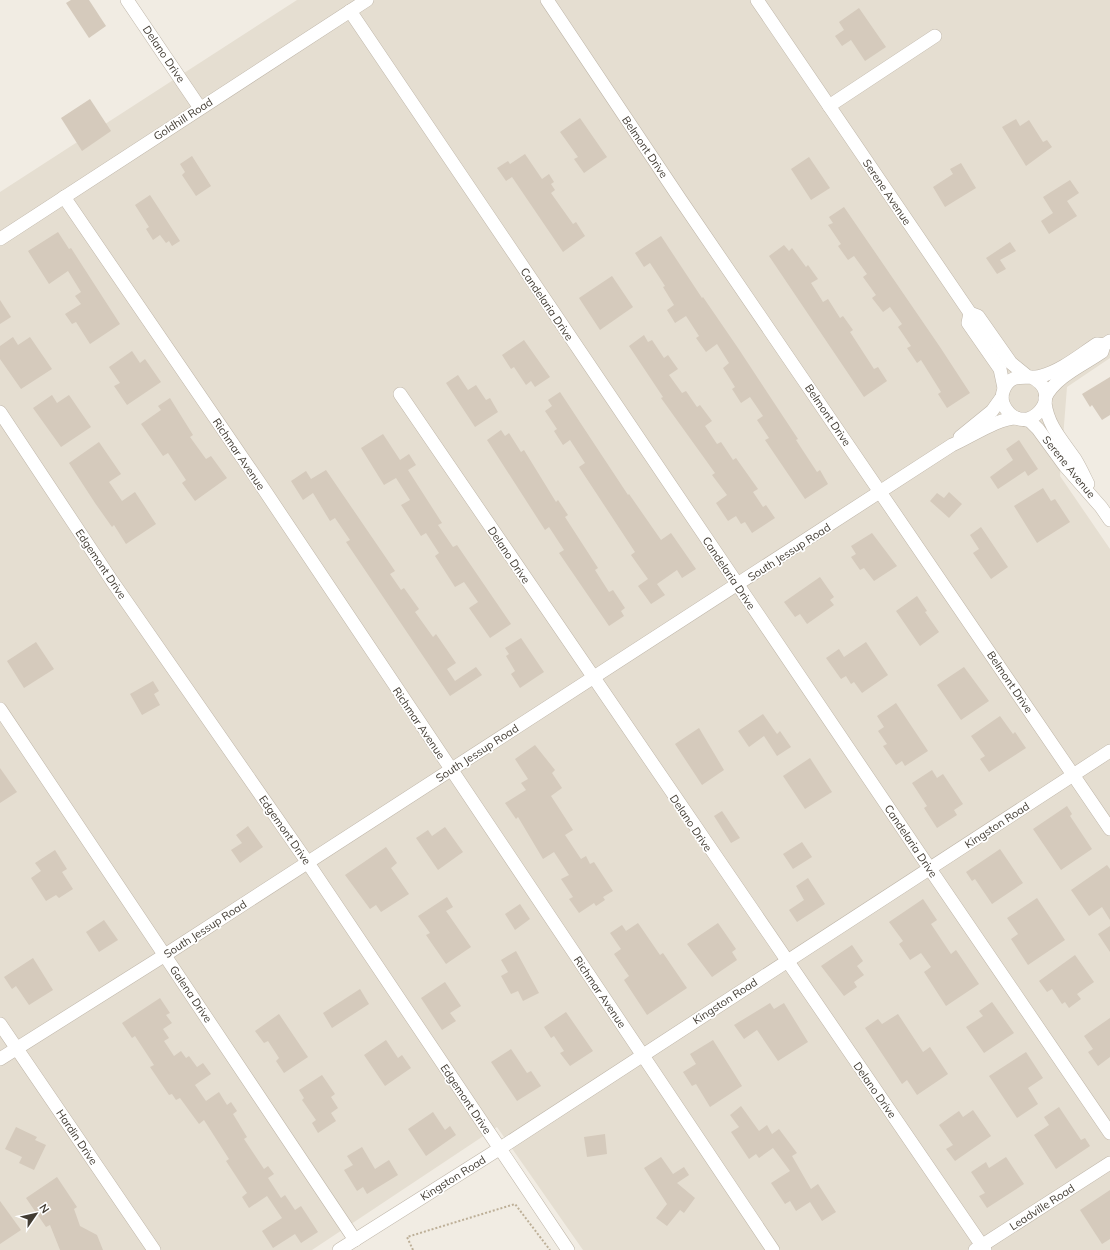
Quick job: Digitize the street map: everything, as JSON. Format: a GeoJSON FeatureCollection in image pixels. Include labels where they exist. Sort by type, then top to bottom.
{"type":"FeatureCollection","features":[{"type":"Feature","properties":{"kind":"street","name":"Delano Drive"},"geometry":{"type":"LineString","coordinates":[[127,0],[200,108]]}},
{"type":"Feature","properties":{"kind":"street","name":"Goldhill Road"},"geometry":{"type":"LineString","coordinates":[[0,239],[367,0]]}},
{"type":"Feature","properties":{"kind":"street","name":"Belmont Drive"},"geometry":{"type":"LineString","coordinates":[[547,0],[1110,829]]}},
{"type":"Feature","properties":{"kind":"street","name":"Serene Avenue"},"geometry":{"type":"LineString","coordinates":[[757,0],[970,313],[968,323],[996,363],[1001,374],[1003,392]]}},
{"type":"Feature","properties":{"kind":"street","name":"Candelaria Drive"},"geometry":{"type":"LineString","coordinates":[[350,11],[738,586],[1110,1132]]}},
{"type":"Feature","properties":{"kind":"street"},"geometry":{"type":"LineString","coordinates":[[829,106],[935,36]]}},
{"type":"Feature","properties":{"kind":"street","name":"Richmar Avenue"},"geometry":{"type":"LineString","coordinates":[[64,197],[260,485],[774,1250]]}},
{"type":"Feature","properties":{"kind":"street"},"geometry":{"type":"LineString","coordinates":[[970,313],[978,316],[1011,363],[1042,387],[1046,412],[1057,436],[1075,459],[1101,507]]}},
{"type":"Feature","properties":{"kind":"street"},"geometry":{"type":"LineString","coordinates":[[1107,343],[1102,352],[1056,383],[1049,390],[1043,408],[1036,415],[1020,419],[1007,412],[1004,407],[1003,392],[1012,379],[1050,373],[1097,344],[1107,343]]}},
{"type":"Feature","properties":{"kind":"street","name":"South Jessup Road"},"geometry":{"type":"LineString","coordinates":[[0,1059],[308,863],[592,677],[738,586],[952,445],[966,431],[992,411],[1003,392]]}},
{"type":"Feature","properties":{"kind":"street","name":"Delano Drive"},"geometry":{"type":"LineString","coordinates":[[400,394],[980,1248]]}},
{"type":"Feature","properties":{"kind":"street","name":"Edgemont Drive"},"geometry":{"type":"LineString","coordinates":[[0,412],[112,581],[308,863],[568,1250]]}},
{"type":"Feature","properties":{"kind":"street","name":"South Jessup Road"},"geometry":{"type":"LineString","coordinates":[[952,445],[970,438],[1000,421],[1008,418],[1020,419]]}},
{"type":"Feature","properties":{"kind":"street","name":"Serene Avenue"},"geometry":{"type":"LineString","coordinates":[[1020,419],[1030,422],[1038,429],[1065,466],[1101,507],[1110,520]]}},
{"type":"Feature","properties":{"kind":"street","name":"Galena Drive"},"geometry":{"type":"LineString","coordinates":[[0,709],[355,1240]]}},
{"type":"Feature","properties":{"kind":"street","name":"Kingston Road"},"geometry":{"type":"LineString","coordinates":[[339,1250],[499,1149],[1110,751]]}},
{"type":"Feature","properties":{"kind":"street","name":"Hardin Drive"},"geometry":{"type":"LineString","coordinates":[[0,1024],[154,1250]]}},
{"type":"Feature","properties":{"kind":"street","name":"Leadville Road"},"geometry":{"type":"LineString","coordinates":[[980,1248],[1110,1163]]}},
{"type":"Feature","properties":{"kind":"path"},"geometry":{"type":"LineString","coordinates":[[413,1250],[407,1236],[514,1204],[550,1250]]}},
{"type":"Feature","properties":{"kind":"shaded area"},"geometry":{"type":"Polygon","coordinates":[[[297,0],[1110,0],[1110,358],[1067,387],[1060,476],[1110,549],[1110,1250],[583,1250],[497,1127],[312,1250],[0,1250],[0,192],[297,0]]]}},
{"type":"Feature","properties":{"kind":"building"},"geometry":{"type":"Polygon","coordinates":[[[71,0],[89,0],[106,26],[89,38],[66,3],[71,0]]]}},
{"type":"Feature","properties":{"kind":"building"},"geometry":{"type":"Polygon","coordinates":[[[859,8],[886,47],[865,61],[851,40],[842,46],[835,36],[844,30],[839,22],[859,8]]]}},
{"type":"Feature","properties":{"kind":"building"},"geometry":{"type":"Polygon","coordinates":[[[90,99],[111,131],[82,151],[61,118],[90,99]]]}},
{"type":"Feature","properties":{"kind":"building"},"geometry":{"type":"Polygon","coordinates":[[[580,118],[607,157],[584,173],[574,159],[578,157],[560,132],[580,118]]]}},
{"type":"Feature","properties":{"kind":"building"},"geometry":{"type":"Polygon","coordinates":[[[1016,119],[1020,126],[1029,120],[1043,142],[1047,140],[1052,147],[1026,166],[1002,127],[1016,119]]]}},
{"type":"Feature","properties":{"kind":"building"},"geometry":{"type":"Polygon","coordinates":[[[525,154],[542,179],[549,174],[554,182],[551,184],[555,190],[551,193],[573,224],[576,222],[585,236],[563,252],[512,177],[506,181],[497,168],[508,161],[510,164],[525,154]]]}},
{"type":"Feature","properties":{"kind":"building"},"geometry":{"type":"Polygon","coordinates":[[[192,156],[211,186],[196,196],[182,175],[185,172],[180,164],[192,156]]]}},
{"type":"Feature","properties":{"kind":"building"},"geometry":{"type":"Polygon","coordinates":[[[809,157],[830,188],[811,200],[791,169],[809,157]]]}},
{"type":"Feature","properties":{"kind":"building"},"geometry":{"type":"Polygon","coordinates":[[[961,163],[976,188],[945,207],[933,187],[953,174],[950,169],[961,163]]]}},
{"type":"Feature","properties":{"kind":"building"},"geometry":{"type":"Polygon","coordinates":[[[1070,180],[1079,193],[1067,201],[1077,216],[1049,234],[1041,221],[1053,213],[1043,197],[1070,180]]]}},
{"type":"Feature","properties":{"kind":"building"},"geometry":{"type":"Polygon","coordinates":[[[150,195],[180,241],[172,246],[169,241],[166,243],[160,235],[153,240],[146,229],[149,227],[135,205],[150,195]]]}},
{"type":"Feature","properties":{"kind":"building"},"geometry":{"type":"Polygon","coordinates":[[[844,207],[970,393],[947,408],[938,394],[941,392],[921,360],[917,363],[907,348],[911,346],[898,327],[902,324],[890,307],[883,312],[872,298],[876,295],[863,277],[867,274],[854,256],[848,260],[838,246],[841,244],[828,225],[833,223],[829,217],[844,207]]]}},
{"type":"Feature","properties":{"kind":"building"},"geometry":{"type":"Polygon","coordinates":[[[58,232],[69,249],[71,248],[120,324],[90,344],[76,322],[72,324],[65,314],[81,304],[75,296],[81,292],[68,271],[49,284],[28,251],[58,232]]]}},
{"type":"Feature","properties":{"kind":"building"},"geometry":{"type":"Polygon","coordinates":[[[661,236],[702,298],[703,297],[738,348],[798,439],[796,440],[817,472],[820,470],[828,484],[805,499],[765,440],[769,438],[757,420],[763,416],[750,397],[741,403],[732,389],[735,387],[723,368],[729,363],[717,344],[706,352],[696,338],[699,336],[686,316],[675,323],[667,310],[674,305],[663,287],[665,286],[650,263],[644,267],[635,253],[661,236]]]}},
{"type":"Feature","properties":{"kind":"building"},"geometry":{"type":"Polygon","coordinates":[[[1010,242],[1016,251],[1000,260],[1006,269],[997,274],[986,258],[1010,242]]]}},
{"type":"Feature","properties":{"kind":"building"},"geometry":{"type":"Polygon","coordinates":[[[784,245],[789,251],[792,248],[806,267],[808,265],[818,279],[811,283],[823,302],[828,299],[840,318],[843,316],[853,330],[850,332],[874,369],[878,367],[887,381],[864,397],[769,256],[784,245]]]}},
{"type":"Feature","properties":{"kind":"building"},"geometry":{"type":"Polygon","coordinates":[[[612,276],[633,307],[600,330],[579,298],[612,276]]]}},
{"type":"Feature","properties":{"kind":"building"},"geometry":{"type":"Polygon","coordinates":[[[0,300],[11,317],[0,324],[0,300]]]}},
{"type":"Feature","properties":{"kind":"building"},"geometry":{"type":"Polygon","coordinates":[[[644,335],[648,342],[652,340],[664,358],[668,355],[678,369],[669,375],[682,393],[686,391],[697,407],[700,405],[712,421],[705,426],[717,444],[721,442],[733,460],[736,458],[758,489],[753,492],[763,507],[766,505],[775,518],[752,533],[745,522],[741,524],[736,516],[728,521],[716,503],[727,495],[712,475],[715,473],[661,398],[663,397],[629,346],[644,335]]]}},
{"type":"Feature","properties":{"kind":"building"},"geometry":{"type":"Polygon","coordinates":[[[13,337],[18,345],[30,337],[52,369],[21,389],[0,359],[0,346],[13,337]]]}},
{"type":"Feature","properties":{"kind":"building"},"geometry":{"type":"Polygon","coordinates":[[[524,340],[550,377],[535,387],[531,381],[526,385],[514,367],[511,369],[502,355],[524,340]]]}},
{"type":"Feature","properties":{"kind":"building"},"geometry":{"type":"Polygon","coordinates":[[[132,351],[140,363],[145,359],[161,382],[127,405],[114,386],[120,383],[109,367],[132,351]]]}},
{"type":"Feature","properties":{"kind":"building"},"geometry":{"type":"Polygon","coordinates":[[[458,375],[468,390],[476,385],[486,400],[490,398],[498,412],[475,427],[446,383],[458,375]]]}},
{"type":"Feature","properties":{"kind":"building"},"geometry":{"type":"Polygon","coordinates":[[[1110,377],[1110,415],[1102,420],[1092,405],[1090,407],[1082,394],[1110,377]]]}},
{"type":"Feature","properties":{"kind":"building"},"geometry":{"type":"Polygon","coordinates":[[[560,392],[628,495],[629,494],[661,540],[671,533],[696,569],[682,578],[677,570],[657,584],[665,595],[651,604],[638,586],[648,579],[631,555],[635,552],[579,467],[585,463],[570,440],[563,445],[554,431],[557,429],[545,411],[552,406],[548,400],[560,392]]]}},
{"type":"Feature","properties":{"kind":"building"},"geometry":{"type":"Polygon","coordinates":[[[52,395],[57,403],[69,395],[91,427],[61,447],[33,408],[52,395]]]}},
{"type":"Feature","properties":{"kind":"building"},"geometry":{"type":"Polygon","coordinates":[[[170,398],[193,435],[190,437],[206,459],[211,456],[227,478],[195,501],[182,483],[186,480],[168,453],[163,456],[141,424],[161,410],[158,406],[170,398]]]}},
{"type":"Feature","properties":{"kind":"building"},"geometry":{"type":"Polygon","coordinates":[[[501,430],[505,436],[509,433],[521,452],[524,450],[556,502],[558,500],[568,515],[565,517],[598,568],[595,570],[609,592],[613,590],[625,608],[621,611],[624,616],[609,626],[559,553],[564,550],[549,527],[545,530],[487,440],[501,430]]]}},
{"type":"Feature","properties":{"kind":"building"},"geometry":{"type":"Polygon","coordinates":[[[383,434],[400,460],[409,454],[416,465],[408,470],[442,523],[438,525],[453,547],[457,545],[511,624],[490,638],[469,608],[478,602],[464,582],[455,587],[435,556],[439,553],[426,533],[421,536],[401,505],[410,500],[396,478],[384,485],[361,448],[383,434]]]}},
{"type":"Feature","properties":{"kind":"building"},"geometry":{"type":"Polygon","coordinates":[[[1019,440],[1038,469],[1028,476],[1025,471],[998,489],[990,477],[1013,460],[1006,449],[1019,440]]]}},
{"type":"Feature","properties":{"kind":"building"},"geometry":{"type":"Polygon","coordinates":[[[99,442],[121,474],[109,482],[122,501],[135,492],[156,524],[126,544],[114,525],[112,527],[95,503],[69,463],[99,442]]]}},
{"type":"Feature","properties":{"kind":"building"},"geometry":{"type":"Polygon","coordinates":[[[326,470],[395,571],[390,574],[401,590],[404,588],[419,609],[415,612],[433,637],[436,634],[456,663],[447,669],[455,681],[476,667],[482,675],[450,696],[346,542],[350,540],[335,518],[330,521],[313,493],[303,500],[291,481],[306,471],[311,479],[326,470]]]}},
{"type":"Feature","properties":{"kind":"building"},"geometry":{"type":"Polygon","coordinates":[[[1043,488],[1051,501],[1055,499],[1070,522],[1037,543],[1014,506],[1043,488]]]}},
{"type":"Feature","properties":{"kind":"building"},"geometry":{"type":"Polygon","coordinates":[[[949,492],[962,504],[949,518],[930,501],[937,493],[944,498],[949,492]]]}},
{"type":"Feature","properties":{"kind":"building"},"geometry":{"type":"Polygon","coordinates":[[[981,527],[1008,567],[991,579],[973,553],[979,549],[970,535],[981,527]]]}},
{"type":"Feature","properties":{"kind":"building"},"geometry":{"type":"Polygon","coordinates":[[[872,533],[897,566],[874,581],[864,568],[860,570],[851,557],[856,554],[851,546],[872,533]]]}},
{"type":"Feature","properties":{"kind":"building"},"geometry":{"type":"Polygon","coordinates":[[[820,577],[834,597],[830,600],[834,605],[807,624],[800,614],[795,617],[784,602],[820,577]]]}},
{"type":"Feature","properties":{"kind":"building"},"geometry":{"type":"Polygon","coordinates":[[[917,596],[927,611],[925,612],[939,632],[920,646],[896,611],[917,596]]]}},
{"type":"Feature","properties":{"kind":"building"},"geometry":{"type":"Polygon","coordinates":[[[521,638],[544,672],[520,688],[511,674],[515,671],[506,656],[509,654],[505,648],[521,638]]]}},
{"type":"Feature","properties":{"kind":"building"},"geometry":{"type":"Polygon","coordinates":[[[36,642],[54,669],[24,688],[7,661],[36,642]]]}},
{"type":"Feature","properties":{"kind":"building"},"geometry":{"type":"Polygon","coordinates":[[[866,642],[888,675],[862,693],[854,682],[851,684],[846,676],[841,679],[826,658],[839,649],[844,657],[866,642]]]}},
{"type":"Feature","properties":{"kind":"building"},"geometry":{"type":"Polygon","coordinates":[[[964,667],[989,701],[961,720],[937,685],[964,667]]]}},
{"type":"Feature","properties":{"kind":"building"},"geometry":{"type":"Polygon","coordinates":[[[153,681],[159,691],[154,694],[160,705],[142,715],[130,694],[153,681]]]}},
{"type":"Feature","properties":{"kind":"building"},"geometry":{"type":"Polygon","coordinates":[[[896,703],[928,751],[905,766],[902,761],[896,765],[883,746],[887,744],[878,731],[884,727],[877,716],[896,703]]]}},
{"type":"Feature","properties":{"kind":"building"},"geometry":{"type":"Polygon","coordinates":[[[763,714],[777,734],[780,731],[791,747],[777,756],[764,736],[749,747],[738,731],[763,714]]]}},
{"type":"Feature","properties":{"kind":"building"},"geometry":{"type":"Polygon","coordinates":[[[1000,716],[1013,734],[1015,732],[1026,748],[989,772],[980,759],[985,756],[971,736],[1000,716]]]}},
{"type":"Feature","properties":{"kind":"building"},"geometry":{"type":"Polygon","coordinates":[[[699,728],[724,770],[702,785],[675,744],[699,728]]]}},
{"type":"Feature","properties":{"kind":"building"},"geometry":{"type":"Polygon","coordinates":[[[535,745],[555,770],[552,773],[562,788],[551,796],[573,830],[565,835],[581,859],[586,856],[590,864],[594,862],[613,891],[603,897],[605,900],[596,906],[594,903],[579,913],[569,899],[573,897],[561,879],[569,875],[554,852],[543,859],[518,817],[516,819],[505,803],[526,790],[521,783],[528,779],[515,759],[535,745]]]}},
{"type":"Feature","properties":{"kind":"building"},"geometry":{"type":"Polygon","coordinates":[[[810,758],[832,792],[805,809],[783,776],[810,758]]]}},
{"type":"Feature","properties":{"kind":"building"},"geometry":{"type":"Polygon","coordinates":[[[0,768],[17,792],[0,803],[0,768]]]}},
{"type":"Feature","properties":{"kind":"building"},"geometry":{"type":"Polygon","coordinates":[[[932,770],[937,778],[943,774],[963,804],[954,810],[957,815],[937,828],[924,808],[927,806],[912,783],[932,770]]]}},
{"type":"Feature","properties":{"kind":"building"},"geometry":{"type":"Polygon","coordinates":[[[1067,806],[1072,814],[1070,816],[1092,849],[1061,870],[1033,829],[1067,806]]]}},
{"type":"Feature","properties":{"kind":"building"},"geometry":{"type":"Polygon","coordinates":[[[722,811],[740,838],[731,843],[714,816],[722,811]]]}},
{"type":"Feature","properties":{"kind":"building"},"geometry":{"type":"Polygon","coordinates":[[[248,826],[263,847],[240,863],[231,850],[242,843],[236,835],[248,826]]]}},
{"type":"Feature","properties":{"kind":"building"},"geometry":{"type":"Polygon","coordinates":[[[445,827],[463,852],[438,870],[416,838],[428,830],[432,836],[445,827]]]}},
{"type":"Feature","properties":{"kind":"building"},"geometry":{"type":"Polygon","coordinates":[[[802,842],[812,857],[793,869],[783,854],[802,842]]]}},
{"type":"Feature","properties":{"kind":"building"},"geometry":{"type":"Polygon","coordinates":[[[386,847],[397,863],[391,868],[409,894],[381,912],[376,905],[370,909],[345,875],[386,847]]]}},
{"type":"Feature","properties":{"kind":"building"},"geometry":{"type":"Polygon","coordinates":[[[1000,849],[1023,883],[992,904],[975,879],[972,881],[966,872],[1000,849]]]}},
{"type":"Feature","properties":{"kind":"building"},"geometry":{"type":"Polygon","coordinates":[[[55,850],[67,869],[62,872],[73,889],[59,898],[56,895],[46,901],[31,878],[41,871],[35,863],[55,850]]]}},
{"type":"Feature","properties":{"kind":"building"},"geometry":{"type":"Polygon","coordinates":[[[1107,865],[1110,869],[1110,920],[1102,907],[1089,916],[1071,890],[1107,865]]]}},
{"type":"Feature","properties":{"kind":"building"},"geometry":{"type":"Polygon","coordinates":[[[808,878],[825,904],[797,922],[789,910],[804,900],[796,886],[808,878]]]}},
{"type":"Feature","properties":{"kind":"building"},"geometry":{"type":"Polygon","coordinates":[[[447,897],[453,907],[446,911],[471,947],[446,964],[426,935],[430,933],[418,916],[447,897]]]}},
{"type":"Feature","properties":{"kind":"building"},"geometry":{"type":"Polygon","coordinates":[[[1037,898],[1065,940],[1028,965],[1011,939],[1018,934],[1007,918],[1037,898]]]}},
{"type":"Feature","properties":{"kind":"building"},"geometry":{"type":"Polygon","coordinates":[[[923,899],[937,920],[931,924],[951,954],[956,950],[979,984],[946,1006],[924,972],[931,967],[921,953],[910,960],[899,944],[903,941],[889,922],[923,899]]]}},
{"type":"Feature","properties":{"kind":"building"},"geometry":{"type":"Polygon","coordinates":[[[520,904],[530,919],[515,930],[505,914],[520,904]]]}},
{"type":"Feature","properties":{"kind":"building"},"geometry":{"type":"Polygon","coordinates":[[[104,920],[118,940],[99,952],[86,932],[104,920]]]}},
{"type":"Feature","properties":{"kind":"building"},"geometry":{"type":"Polygon","coordinates":[[[638,923],[660,955],[663,953],[687,988],[647,1015],[624,980],[629,976],[614,954],[621,949],[610,933],[622,925],[626,931],[638,923]]]}},
{"type":"Feature","properties":{"kind":"building"},"geometry":{"type":"Polygon","coordinates":[[[718,923],[736,949],[732,952],[737,960],[712,977],[687,944],[718,923]]]}},
{"type":"Feature","properties":{"kind":"building"},"geometry":{"type":"Polygon","coordinates":[[[1110,926],[1110,952],[1098,934],[1110,926]]]}},
{"type":"Feature","properties":{"kind":"building"},"geometry":{"type":"Polygon","coordinates":[[[852,945],[863,961],[857,966],[864,975],[854,982],[857,987],[844,996],[821,966],[852,945]]]}},
{"type":"Feature","properties":{"kind":"building"},"geometry":{"type":"Polygon","coordinates":[[[516,951],[539,993],[523,1001],[518,991],[511,994],[501,976],[508,972],[501,960],[516,951]]]}},
{"type":"Feature","properties":{"kind":"building"},"geometry":{"type":"Polygon","coordinates":[[[1075,955],[1094,982],[1077,994],[1081,999],[1069,1008],[1065,1002],[1062,1004],[1052,989],[1047,992],[1039,981],[1075,955]]]}},
{"type":"Feature","properties":{"kind":"building"},"geometry":{"type":"Polygon","coordinates":[[[33,958],[53,990],[29,1005],[16,986],[12,989],[4,977],[33,958]]]}},
{"type":"Feature","properties":{"kind":"building"},"geometry":{"type":"Polygon","coordinates":[[[445,982],[461,1006],[450,1013],[456,1021],[442,1030],[421,998],[445,982]]]}},
{"type":"Feature","properties":{"kind":"building"},"geometry":{"type":"Polygon","coordinates":[[[360,989],[369,1004],[332,1028],[323,1013],[360,989]]]}},
{"type":"Feature","properties":{"kind":"building"},"geometry":{"type":"Polygon","coordinates":[[[160,998],[170,1013],[166,1015],[172,1023],[163,1029],[169,1038],[164,1041],[174,1056],[181,1051],[186,1058],[189,1056],[197,1067],[203,1063],[211,1074],[195,1085],[206,1101],[219,1092],[227,1105],[231,1102],[237,1111],[233,1114],[247,1137],[244,1139],[264,1169],[268,1166],[274,1174],[268,1178],[281,1198],[285,1195],[295,1210],[301,1206],[318,1232],[301,1243],[295,1234],[273,1248],[262,1231],[282,1218],[267,1196],[249,1208],[242,1197],[247,1193],[226,1161],[229,1159],[204,1120],[199,1124],[180,1098],[176,1100],[172,1094],[169,1095],[150,1067],[154,1065],[135,1036],[132,1038],[122,1023],[160,998]]]}},
{"type":"Feature","properties":{"kind":"building"},"geometry":{"type":"Polygon","coordinates":[[[992,1002],[1014,1033],[984,1053],[966,1027],[983,1016],[979,1011],[992,1002]]]}},
{"type":"Feature","properties":{"kind":"building"},"geometry":{"type":"Polygon","coordinates":[[[770,1003],[774,1009],[784,1003],[808,1042],[778,1061],[757,1030],[744,1039],[734,1025],[770,1003]]]}},
{"type":"Feature","properties":{"kind":"building"},"geometry":{"type":"Polygon","coordinates":[[[566,1012],[593,1051],[570,1066],[560,1053],[564,1051],[554,1036],[551,1038],[544,1027],[566,1012]]]}},
{"type":"Feature","properties":{"kind":"building"},"geometry":{"type":"Polygon","coordinates":[[[279,1014],[308,1057],[284,1073],[276,1061],[279,1058],[268,1041],[264,1043],[255,1031],[279,1014]]]}},
{"type":"Feature","properties":{"kind":"building"},"geometry":{"type":"Polygon","coordinates":[[[898,1014],[923,1052],[930,1047],[948,1074],[917,1095],[907,1080],[902,1084],[865,1028],[878,1019],[882,1024],[898,1014]]]}},
{"type":"Feature","properties":{"kind":"building"},"geometry":{"type":"Polygon","coordinates":[[[1110,1018],[1110,1057],[1098,1066],[1088,1052],[1093,1049],[1084,1036],[1110,1018]]]}},
{"type":"Feature","properties":{"kind":"building"},"geometry":{"type":"Polygon","coordinates":[[[386,1040],[398,1058],[402,1055],[411,1068],[385,1086],[364,1055],[386,1040]]]}},
{"type":"Feature","properties":{"kind":"building"},"geometry":{"type":"Polygon","coordinates":[[[713,1040],[742,1086],[710,1107],[696,1084],[692,1086],[683,1072],[696,1064],[690,1054],[713,1040]]]}},
{"type":"Feature","properties":{"kind":"building"},"geometry":{"type":"Polygon","coordinates":[[[511,1049],[527,1073],[531,1071],[541,1086],[517,1101],[491,1062],[511,1049]]]}},
{"type":"Feature","properties":{"kind":"building"},"geometry":{"type":"Polygon","coordinates":[[[1026,1052],[1043,1078],[1028,1088],[1038,1104],[1017,1118],[989,1076],[1026,1052]]]}},
{"type":"Feature","properties":{"kind":"building"},"geometry":{"type":"Polygon","coordinates":[[[322,1075],[335,1094],[331,1097],[338,1108],[331,1113],[336,1121],[318,1133],[312,1123],[316,1120],[302,1100],[304,1098],[299,1090],[322,1075]]]}},
{"type":"Feature","properties":{"kind":"building"},"geometry":{"type":"Polygon","coordinates":[[[741,1106],[759,1131],[767,1125],[772,1134],[779,1129],[797,1153],[792,1156],[811,1189],[818,1184],[836,1212],[822,1221],[810,1202],[796,1211],[790,1201],[785,1204],[771,1183],[790,1171],[773,1148],[759,1158],[756,1154],[749,1159],[731,1132],[739,1127],[730,1115],[741,1106]]]}},
{"type":"Feature","properties":{"kind":"building"},"geometry":{"type":"Polygon","coordinates":[[[1059,1107],[1081,1140],[1085,1138],[1090,1146],[1056,1169],[1034,1135],[1049,1125],[1044,1117],[1059,1107]]]}},
{"type":"Feature","properties":{"kind":"building"},"geometry":{"type":"Polygon","coordinates":[[[973,1110],[991,1136],[955,1161],[946,1149],[953,1145],[939,1125],[959,1111],[963,1117],[973,1110]]]}},
{"type":"Feature","properties":{"kind":"building"},"geometry":{"type":"Polygon","coordinates":[[[433,1112],[445,1130],[450,1126],[456,1135],[426,1156],[408,1129],[433,1112]]]}},
{"type":"Feature","properties":{"kind":"building"},"geometry":{"type":"Polygon","coordinates":[[[16,1127],[37,1137],[35,1140],[46,1145],[34,1170],[19,1163],[22,1157],[5,1149],[16,1127]]]}},
{"type":"Feature","properties":{"kind":"building"},"geometry":{"type":"Polygon","coordinates":[[[605,1134],[607,1154],[587,1157],[584,1137],[605,1134]]]}},
{"type":"Feature","properties":{"kind":"building"},"geometry":{"type":"Polygon","coordinates":[[[362,1147],[375,1169],[389,1160],[398,1175],[367,1194],[363,1187],[357,1191],[344,1170],[353,1165],[347,1156],[362,1147]]]}},
{"type":"Feature","properties":{"kind":"building"},"geometry":{"type":"Polygon","coordinates":[[[661,1157],[673,1174],[684,1167],[689,1175],[677,1183],[695,1198],[684,1213],[680,1210],[667,1226],[656,1218],[667,1204],[644,1168],[661,1157]]]}},
{"type":"Feature","properties":{"kind":"building"},"geometry":{"type":"Polygon","coordinates":[[[1006,1157],[1024,1184],[987,1208],[979,1196],[985,1193],[971,1172],[986,1162],[989,1168],[1006,1157]]]}},
{"type":"Feature","properties":{"kind":"building"},"geometry":{"type":"Polygon","coordinates":[[[57,1177],[77,1207],[74,1209],[80,1226],[97,1235],[103,1250],[60,1250],[50,1225],[46,1227],[26,1198],[57,1177]]]}},
{"type":"Feature","properties":{"kind":"building"},"geometry":{"type":"Polygon","coordinates":[[[1110,1190],[1110,1239],[1102,1244],[1080,1210],[1110,1190]]]}},
{"type":"Feature","properties":{"kind":"building"},"geometry":{"type":"Polygon","coordinates":[[[0,1201],[21,1230],[0,1244],[0,1201]]]}}]}
